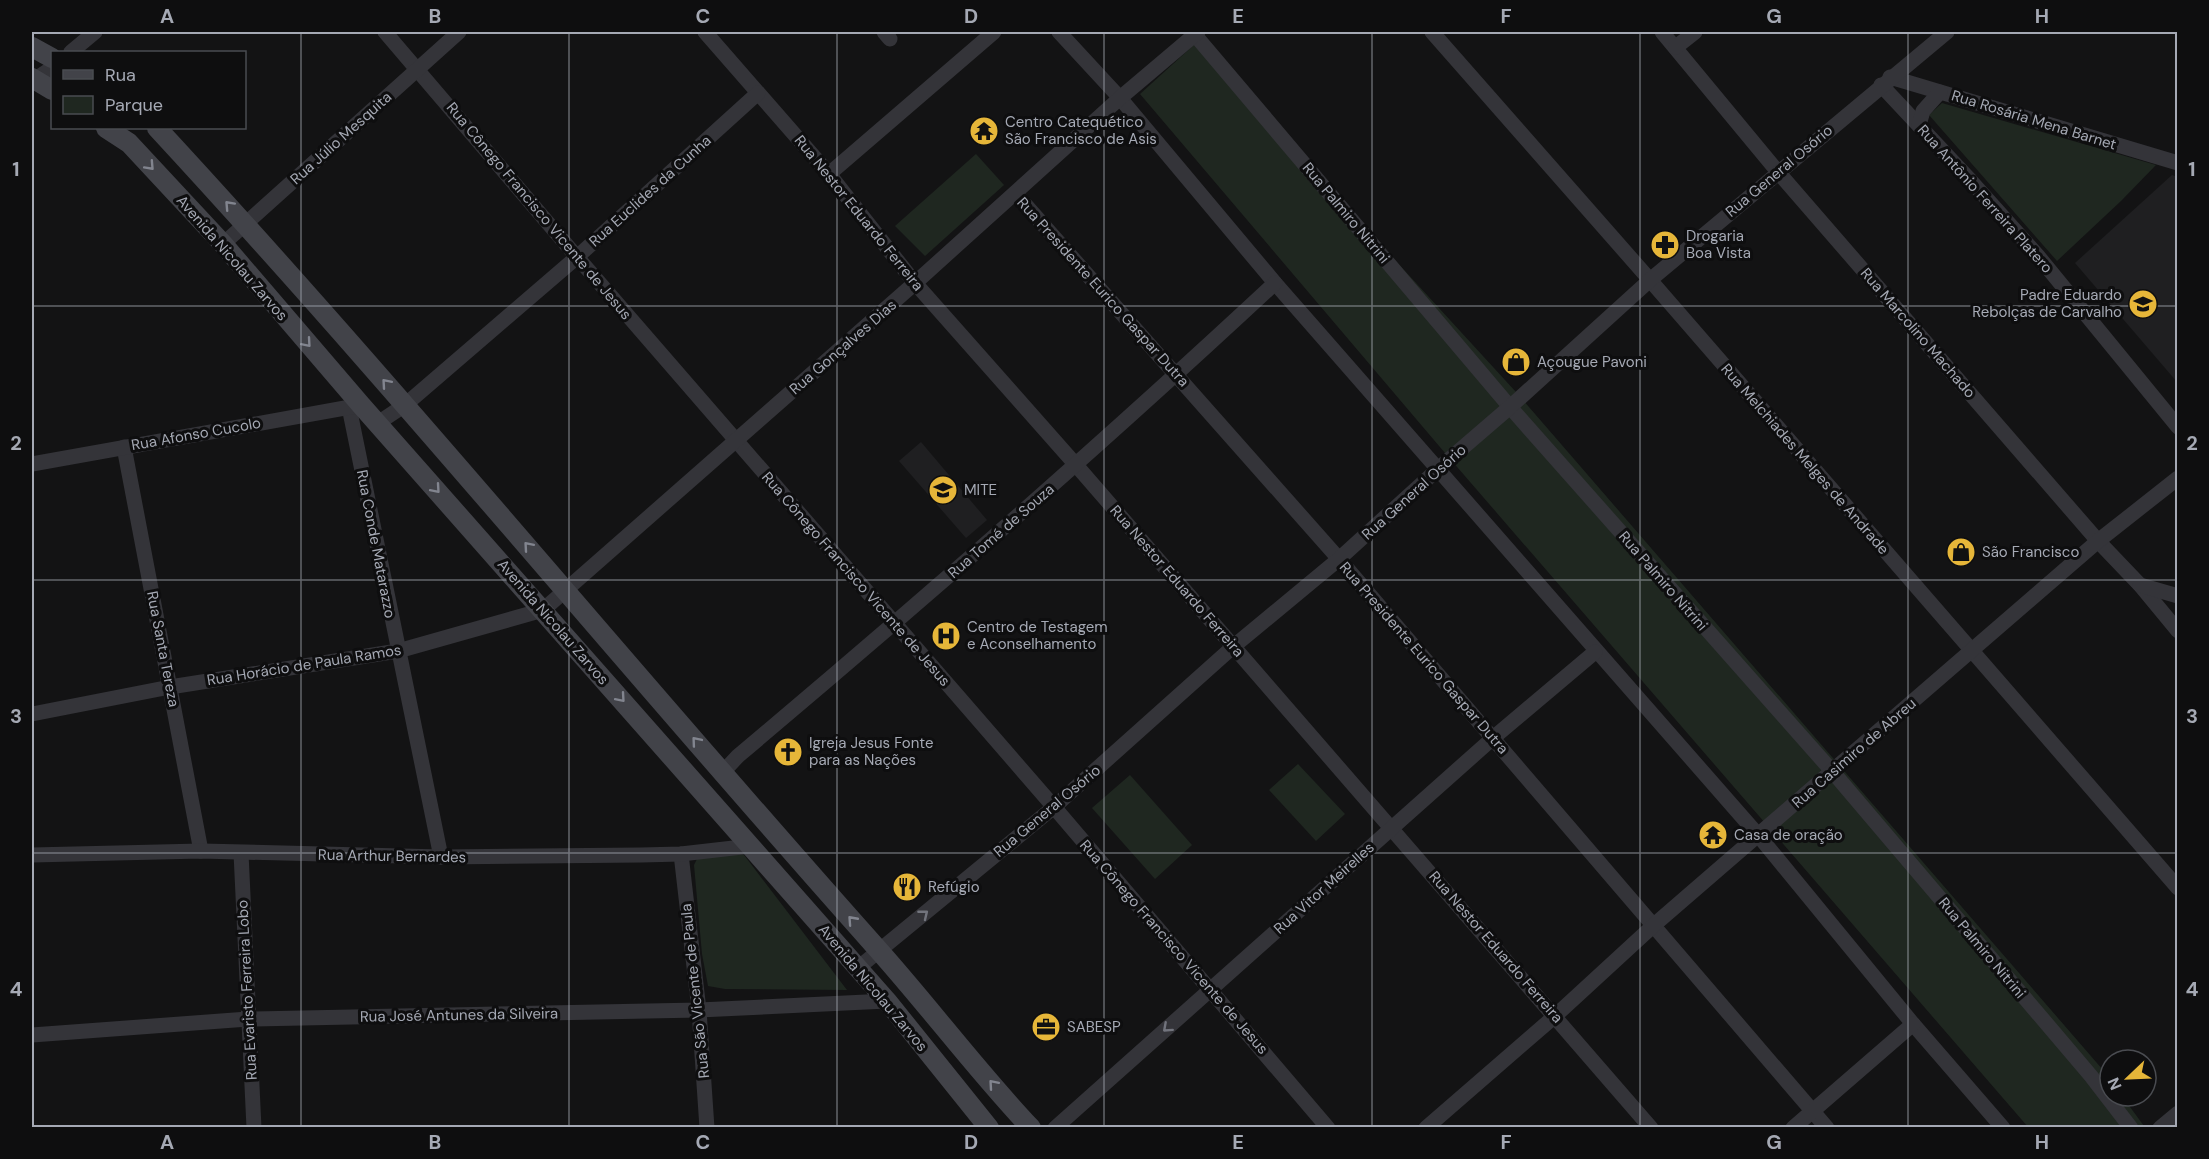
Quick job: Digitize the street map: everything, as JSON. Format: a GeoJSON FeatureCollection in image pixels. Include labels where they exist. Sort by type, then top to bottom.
{"type":"FeatureCollection","features":[{"type":"Feature","properties":{"kind":"main road"},"geometry":{"type":"LineString","coordinates":[[32,47],[51,57]]}},
{"type":"Feature","properties":{"kind":"main road"},"geometry":{"type":"LineString","coordinates":[[33,79],[51,89]]}},
{"type":"Feature","properties":{"kind":"main road","name":"Avenida Nicolau Zarvos"},"geometry":{"type":"LineString","coordinates":[[108,129],[129,143],[223,244],[355,406],[378,423],[752,846],[887,1001],[989,1128]]}},
{"type":"Feature","properties":{"kind":"main road","name":"Avenida Nicolau Zarvos"},"geometry":{"type":"LineString","coordinates":[[158,129],[246,224],[567,590],[1031,1128]]}},
{"type":"Feature","properties":{"kind":"main road"},"geometry":{"type":"LineString","coordinates":[[704,792],[723,772]]}},
{"type":"Feature","properties":{"kind":"street"},"geometry":{"type":"LineString","coordinates":[[72,51],[95,32]]}},
{"type":"Feature","properties":{"kind":"street","name":"Rua Cônego Francisco Vicente de Jesus"},"geometry":{"type":"LineString","coordinates":[[385,32],[1328,1128]]}},
{"type":"Feature","properties":{"kind":"street","name":"Rua Júlio Mesquita"},"geometry":{"type":"LineString","coordinates":[[223,244],[459,32]]}},
{"type":"Feature","properties":{"kind":"street","name":"Rua Nestor Eduardo Ferreira"},"geometry":{"type":"LineString","coordinates":[[705,32],[829,174],[915,283],[1234,646],[1651,1128]]}},
{"type":"Feature","properties":{"kind":"street"},"geometry":{"type":"LineString","coordinates":[[829,174],[994,32]]}},
{"type":"Feature","properties":{"kind":"street"},"geometry":{"type":"LineString","coordinates":[[1059,32],[1120,98],[1275,283],[1595,652],[1758,835],[1913,1024],[2003,1128]]}},
{"type":"Feature","properties":{"kind":"street","name":"Rua Melchiades Melges de Andrade"},"geometry":{"type":"LineString","coordinates":[[1432,32],[2178,888]]}},
{"type":"Feature","properties":{"kind":"street","name":"Rua Marcolino Machado"},"geometry":{"type":"LineString","coordinates":[[1662,32],[1778,172],[2098,542],[2140,585],[2178,631]]}},
{"type":"Feature","properties":{"kind":"street"},"geometry":{"type":"LineString","coordinates":[[1676,47],[1695,32]]}},
{"type":"Feature","properties":{"kind":"street","name":"Rua General Osório"},"geometry":{"type":"LineString","coordinates":[[858,968],[1054,807],[1234,646],[1339,559],[1650,280],[1947,32]]}},
{"type":"Feature","properties":{"kind":"street","name":"Rua Gonçalves Dias"},"geometry":{"type":"LineString","coordinates":[[567,590],[915,283],[1120,98],[1197,33]]}},
{"type":"Feature","properties":{"kind":"street","name":"Rua Palmiro Nitrini"},"geometry":{"type":"LineString","coordinates":[[1197,33],[1510,407],[1832,771],[2091,1076],[2131,1128]]}},
{"type":"Feature","properties":{"kind":"street"},"geometry":{"type":"LineString","coordinates":[[33,79],[51,69]]}},
{"type":"Feature","properties":{"kind":"street","name":"Rua Rosária Mena Barnet"},"geometry":{"type":"LineString","coordinates":[[1886,81],[1940,92],[2178,163]]}},
{"type":"Feature","properties":{"kind":"street","name":"Rua Antônio Ferreira Platero"},"geometry":{"type":"LineString","coordinates":[[1886,81],[1919,124],[2038,256],[2178,427]]}},
{"type":"Feature","properties":{"kind":"street"},"geometry":{"type":"LineString","coordinates":[[1919,124],[1923,111],[1940,92]]}},
{"type":"Feature","properties":{"kind":"street","name":"Rua Euclides da Cunha"},"geometry":{"type":"LineString","coordinates":[[378,423],[405,405],[577,256],[758,93]]}},
{"type":"Feature","properties":{"kind":"street","name":"Rua Presidente Eurico Gaspar Dutra"},"geometry":{"type":"LineString","coordinates":[[1015,193],[1339,559],[1827,1128]]}},
{"type":"Feature","properties":{"kind":"street","name":"Rua Tomé de Souza"},"geometry":{"type":"LineString","coordinates":[[723,772],[738,756],[895,624],[1076,465],[1275,283]]}},
{"type":"Feature","properties":{"kind":"street","name":"Rua Afonso Cucolo"},"geometry":{"type":"LineString","coordinates":[[32,464],[355,406]]}},
{"type":"Feature","properties":{"kind":"street","name":"Rua Conde Matarazzo"},"geometry":{"type":"LineString","coordinates":[[355,406],[398,651],[441,857]]}},
{"type":"Feature","properties":{"kind":"street","name":"Rua Santa Tereza"},"geometry":{"type":"LineString","coordinates":[[123,447],[201,851]]}},
{"type":"Feature","properties":{"kind":"street","name":"Rua Casimiro de Abreu"},"geometry":{"type":"LineString","coordinates":[[1426,1128],[1555,1016],[1654,925],[1832,771],[2098,542],[2178,478]]}},
{"type":"Feature","properties":{"kind":"street"},"geometry":{"type":"LineString","coordinates":[[2140,585],[2178,596]]}},
{"type":"Feature","properties":{"kind":"street","name":"Rua Horácio de Paula Ramos"},"geometry":{"type":"LineString","coordinates":[[32,714],[170,687],[398,651],[543,610],[567,590]]}},
{"type":"Feature","properties":{"kind":"street","name":"Rua Vitor Meirelles"},"geometry":{"type":"LineString","coordinates":[[1055,1128],[1493,738],[1595,652]]}},
{"type":"Feature","properties":{"kind":"street","name":"Rua Arthur Bernardes"},"geometry":{"type":"LineString","coordinates":[[32,855],[201,851],[441,857],[681,855],[752,846]]}},
{"type":"Feature","properties":{"kind":"street","name":"Rua Evaristo Ferreira Lobo"},"geometry":{"type":"LineString","coordinates":[[241,853],[254,1128]]}},
{"type":"Feature","properties":{"kind":"street","name":"Rua São Vicente de Paula"},"geometry":{"type":"LineString","coordinates":[[681,855],[699,1010],[707,1128]]}},
{"type":"Feature","properties":{"kind":"street","name":"Rua José Antunes da Silveira"},"geometry":{"type":"LineString","coordinates":[[32,1035],[248,1020],[699,1010],[887,1001]]}},
{"type":"Feature","properties":{"kind":"street"},"geometry":{"type":"LineString","coordinates":[[1793,1128],[1913,1024]]}},
{"type":"Feature","properties":{"kind":"street"},"geometry":{"type":"LineString","coordinates":[[2160,1128],[2178,1113]]}},
{"type":"Feature","properties":{"kind":"shaded area","name":"Padre Eduardo Rebolças de Carvalho"},"geometry":{"type":"Polygon","coordinates":[[[2172,175],[2178,177],[2177,382],[2075,263],[2172,175]]]}},
{"type":"Feature","properties":{"kind":"shaded area","name":"MITE"},"geometry":{"type":"Polygon","coordinates":[[[921,442],[987,520],[966,538],[899,461],[921,442]]]}},
{"type":"Feature","properties":{"kind":"green space"},"geometry":{"type":"Polygon","coordinates":[[[1196,43],[1516,392],[2098,1064],[2098,1108],[2131,1108],[2144,1126],[2142,1128],[2028,1127],[1445,453],[1140,94],[1196,43]]]}},
{"type":"Feature","properties":{"kind":"green space"},"geometry":{"type":"Polygon","coordinates":[[[1942,103],[2156,165],[2057,261],[1929,115],[1942,103]]]}},
{"type":"Feature","properties":{"kind":"green space"},"geometry":{"type":"Polygon","coordinates":[[[976,154],[1004,185],[925,256],[895,226],[976,154]]]}},
{"type":"Feature","properties":{"kind":"green space"},"geometry":{"type":"Polygon","coordinates":[[[1298,764],[1345,814],[1316,841],[1269,790],[1298,764]]]}},
{"type":"Feature","properties":{"kind":"green space"},"geometry":{"type":"Polygon","coordinates":[[[1130,775],[1192,845],[1155,879],[1092,808],[1130,775]]]}},
{"type":"Feature","properties":{"kind":"green space"},"geometry":{"type":"Polygon","coordinates":[[[741,851],[847,990],[725,989],[708,986],[702,954],[694,865],[698,857],[741,851]]]}},
{"type":"Feature","properties":{"kind":"place","name":"Centro Catequético São Francisco de Asis"},"geometry":{"type":"Point","coordinates":[984,131]}},
{"type":"Feature","properties":{"kind":"place","name":"Drogaria Boa Vista"},"geometry":{"type":"Point","coordinates":[1665,245]}},
{"type":"Feature","properties":{"kind":"place","name":"Padre Eduardo Rebolças de Carvalho"},"geometry":{"type":"Point","coordinates":[2143,304]}},
{"type":"Feature","properties":{"kind":"place","name":"Açougue Pavoni"},"geometry":{"type":"Point","coordinates":[1516,362]}},
{"type":"Feature","properties":{"kind":"place","name":"MITE"},"geometry":{"type":"Point","coordinates":[943,490]}},
{"type":"Feature","properties":{"kind":"place","name":"São Francisco"},"geometry":{"type":"Point","coordinates":[1961,552]}},
{"type":"Feature","properties":{"kind":"place","name":"Centro de Testagem e Aconselhamento"},"geometry":{"type":"Point","coordinates":[946,636]}},
{"type":"Feature","properties":{"kind":"place","name":"Igreja Jesus Fonte para as Nações"},"geometry":{"type":"Point","coordinates":[788,752]}},
{"type":"Feature","properties":{"kind":"place","name":"Casa de oração"},"geometry":{"type":"Point","coordinates":[1713,835]}},
{"type":"Feature","properties":{"kind":"place","name":"Refúgio"},"geometry":{"type":"Point","coordinates":[907,887]}},
{"type":"Feature","properties":{"kind":"place","name":"SABESP"},"geometry":{"type":"Point","coordinates":[1046,1027]}}]}
